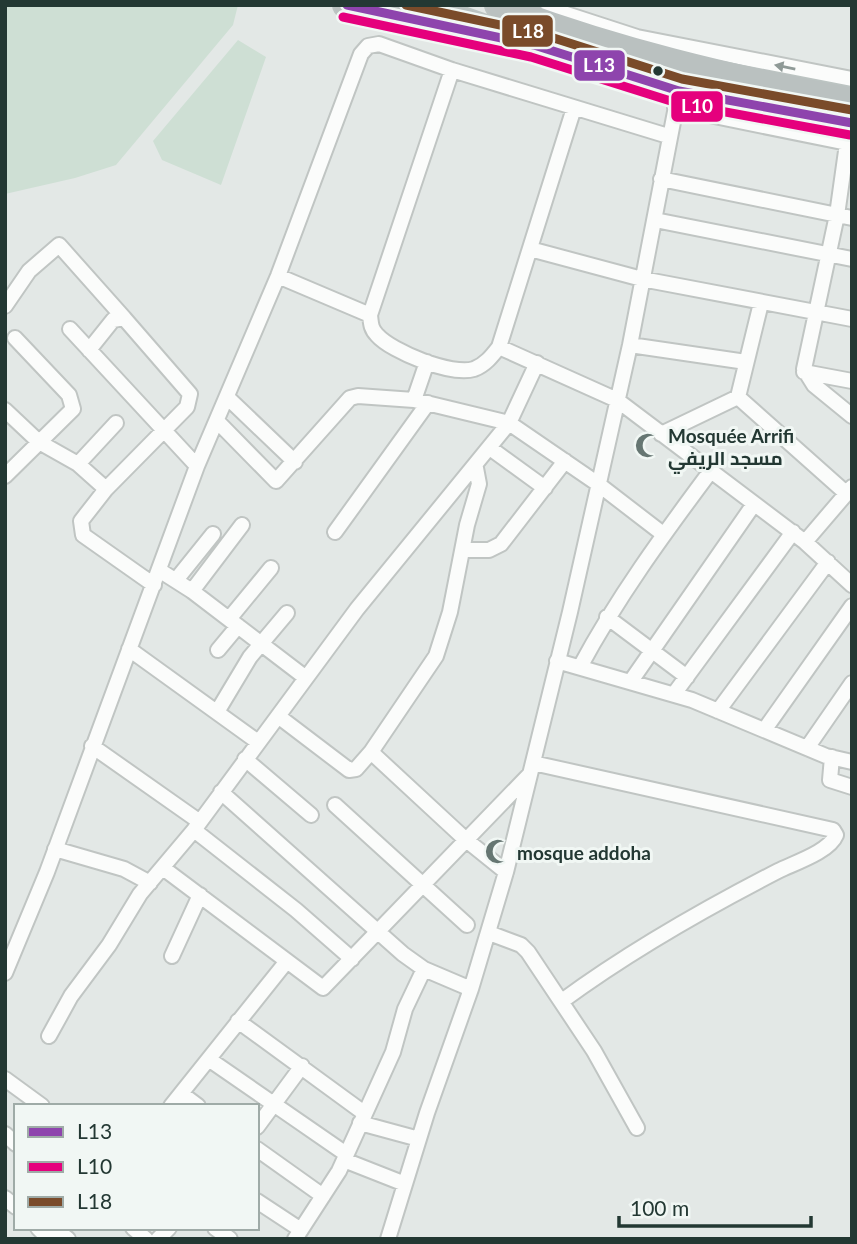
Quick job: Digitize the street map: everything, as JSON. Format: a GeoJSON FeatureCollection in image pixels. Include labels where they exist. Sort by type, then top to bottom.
{"type":"FeatureCollection","features":[{"type":"Feature","properties":{"kind":"highway"},"geometry":{"type":"LineString","coordinates":[[346,5],[534,45]]}},
{"type":"Feature","properties":{"kind":"highway"},"geometry":{"type":"LineString","coordinates":[[420,5],[677,100],[850,137]]}},
{"type":"Feature","properties":{"kind":"highway"},"geometry":{"type":"LineString","coordinates":[[498,5],[548,11],[721,75],[852,100]]}},
{"type":"Feature","properties":{"kind":"street"},"geometry":{"type":"LineString","coordinates":[[548,11],[637,37],[852,79]]}},
{"type":"Feature","properties":{"kind":"street"},"geometry":{"type":"LineString","coordinates":[[5,973],[55,849],[129,649],[148,582],[159,570],[197,466],[278,276],[357,64],[368,46],[379,44],[452,70],[668,136]]}},
{"type":"Feature","properties":{"kind":"street"},"geometry":{"type":"LineString","coordinates":[[452,70],[370,315],[371,327],[382,340],[427,362],[466,370],[482,364],[499,347],[573,108]]}},
{"type":"Feature","properties":{"kind":"street"},"geometry":{"type":"LineString","coordinates":[[388,1239],[471,989],[506,872],[630,345],[677,100]]}},
{"type":"Feature","properties":{"kind":"street"},"geometry":{"type":"LineString","coordinates":[[850,137],[804,372],[814,385],[852,416]]}},
{"type":"Feature","properties":{"kind":"street"},"geometry":{"type":"LineString","coordinates":[[661,179],[852,218]]}},
{"type":"Feature","properties":{"kind":"street"},"geometry":{"type":"LineString","coordinates":[[655,220],[852,258]]}},
{"type":"Feature","properties":{"kind":"street"},"geometry":{"type":"LineString","coordinates":[[5,306],[29,271],[59,245],[190,394],[187,407],[83,516],[80,530],[148,582]]}},
{"type":"Feature","properties":{"kind":"street"},"geometry":{"type":"LineString","coordinates":[[530,249],[642,279],[852,319]]}},
{"type":"Feature","properties":{"kind":"street"},"geometry":{"type":"LineString","coordinates":[[278,276],[370,315]]}},
{"type":"Feature","properties":{"kind":"street"},"geometry":{"type":"LineString","coordinates":[[738,397],[761,303]]}},
{"type":"Feature","properties":{"kind":"street"},"geometry":{"type":"LineString","coordinates":[[89,350],[113,320],[124,318]]}},
{"type":"Feature","properties":{"kind":"street"},"geometry":{"type":"LineString","coordinates":[[70,329],[197,466]]}},
{"type":"Feature","properties":{"kind":"street"},"geometry":{"type":"LineString","coordinates":[[5,476],[73,407],[69,395],[15,338]]}},
{"type":"Feature","properties":{"kind":"street"},"geometry":{"type":"LineString","coordinates":[[630,345],[746,362]]}},
{"type":"Feature","properties":{"kind":"street"},"geometry":{"type":"LineString","coordinates":[[499,347],[617,400],[806,542],[852,585]]}},
{"type":"Feature","properties":{"kind":"street"},"geometry":{"type":"LineString","coordinates":[[335,532],[421,402],[427,362]]}},
{"type":"Feature","properties":{"kind":"street"},"geometry":{"type":"LineString","coordinates":[[49,1036],[71,996],[150,883],[197,826],[357,608],[476,468],[509,423],[537,363]]}},
{"type":"Feature","properties":{"kind":"street"},"geometry":{"type":"LineString","coordinates":[[804,372],[852,381]]}},
{"type":"Feature","properties":{"kind":"street"},"geometry":{"type":"LineString","coordinates":[[216,421],[274,480],[280,479],[332,416],[350,398],[358,396],[421,402],[509,423],[598,484],[663,534]]}},
{"type":"Feature","properties":{"kind":"street"},"geometry":{"type":"LineString","coordinates":[[227,397],[295,462]]}},
{"type":"Feature","properties":{"kind":"street"},"geometry":{"type":"LineString","coordinates":[[661,434],[738,397]]}},
{"type":"Feature","properties":{"kind":"street"},"geometry":{"type":"LineString","coordinates":[[738,397],[849,490],[806,542]]}},
{"type":"Feature","properties":{"kind":"street"},"geometry":{"type":"LineString","coordinates":[[5,410],[39,442],[78,464],[106,489]]}},
{"type":"Feature","properties":{"kind":"street"},"geometry":{"type":"LineString","coordinates":[[78,464],[116,423]]}},
{"type":"Feature","properties":{"kind":"street"},"geometry":{"type":"LineString","coordinates":[[490,448],[545,488]]}},
{"type":"Feature","properties":{"kind":"street"},"geometry":{"type":"LineString","coordinates":[[463,550],[489,550],[501,544],[565,461]]}},
{"type":"Feature","properties":{"kind":"street"},"geometry":{"type":"LineString","coordinates":[[278,716],[349,771],[360,765],[371,752],[436,656],[450,612],[479,484],[476,468]]}},
{"type":"Feature","properties":{"kind":"street"},"geometry":{"type":"LineString","coordinates":[[580,667],[607,617],[663,534],[710,472]]}},
{"type":"Feature","properties":{"kind":"street"},"geometry":{"type":"LineString","coordinates":[[631,681],[754,504]]}},
{"type":"Feature","properties":{"kind":"street"},"geometry":{"type":"LineString","coordinates":[[192,591],[243,525]]}},
{"type":"Feature","properties":{"kind":"street"},"geometry":{"type":"LineString","coordinates":[[674,694],[793,532]]}},
{"type":"Feature","properties":{"kind":"street"},"geometry":{"type":"LineString","coordinates":[[176,580],[213,534]]}},
{"type":"Feature","properties":{"kind":"street"},"geometry":{"type":"LineString","coordinates":[[718,711],[828,562]]}},
{"type":"Feature","properties":{"kind":"street"},"geometry":{"type":"LineString","coordinates":[[218,650],[271,568]]}},
{"type":"Feature","properties":{"kind":"street"},"geometry":{"type":"LineString","coordinates":[[159,570],[192,591],[306,678]]}},
{"type":"Feature","properties":{"kind":"street"},"geometry":{"type":"LineString","coordinates":[[765,729],[852,606]]}},
{"type":"Feature","properties":{"kind":"street"},"geometry":{"type":"LineString","coordinates":[[217,712],[240,671],[287,614]]}},
{"type":"Feature","properties":{"kind":"street"},"geometry":{"type":"LineString","coordinates":[[607,617],[687,677]]}},
{"type":"Feature","properties":{"kind":"street"},"geometry":{"type":"LineString","coordinates":[[129,649],[258,742]]}},
{"type":"Feature","properties":{"kind":"street"},"geometry":{"type":"LineString","coordinates":[[557,661],[674,694],[807,748],[852,762]]}},
{"type":"Feature","properties":{"kind":"street"},"geometry":{"type":"LineString","coordinates":[[807,748],[852,683]]}},
{"type":"Feature","properties":{"kind":"street"},"geometry":{"type":"LineString","coordinates":[[92,746],[197,826],[352,959]]}},
{"type":"Feature","properties":{"kind":"street"},"geometry":{"type":"LineString","coordinates":[[371,752],[465,839],[506,872]]}},
{"type":"Feature","properties":{"kind":"street"},"geometry":{"type":"LineString","coordinates":[[832,757],[830,779],[852,787]]}},
{"type":"Feature","properties":{"kind":"street"},"geometry":{"type":"LineString","coordinates":[[245,759],[311,815]]}},
{"type":"Feature","properties":{"kind":"street"},"geometry":{"type":"LineString","coordinates":[[163,868],[323,988],[532,769]]}},
{"type":"Feature","properties":{"kind":"street"},"geometry":{"type":"LineString","coordinates":[[532,769],[833,830],[836,835],[818,851],[756,882],[612,964],[562,1001]]}},
{"type":"Feature","properties":{"kind":"street"},"geometry":{"type":"LineString","coordinates":[[221,792],[377,931],[424,969],[471,989]]}},
{"type":"Feature","properties":{"kind":"street"},"geometry":{"type":"LineString","coordinates":[[335,805],[467,925]]}},
{"type":"Feature","properties":{"kind":"street"},"geometry":{"type":"LineString","coordinates":[[55,849],[124,869],[150,883]]}},
{"type":"Feature","properties":{"kind":"street"},"geometry":{"type":"LineString","coordinates":[[172,956],[200,895]]}},
{"type":"Feature","properties":{"kind":"street"},"geometry":{"type":"LineString","coordinates":[[489,933],[521,945],[562,1001],[638,1128]]}},
{"type":"Feature","properties":{"kind":"street"},"geometry":{"type":"LineString","coordinates":[[173,1104],[288,961]]}},
{"type":"Feature","properties":{"kind":"street"},"geometry":{"type":"LineString","coordinates":[[259,1203],[298,1235],[345,1157],[394,1052],[405,1009],[424,969]]}},
{"type":"Feature","properties":{"kind":"street"},"geometry":{"type":"LineString","coordinates":[[238,1021],[302,1066],[362,1118],[419,1139]]}},
{"type":"Feature","properties":{"kind":"street"},"geometry":{"type":"LineString","coordinates":[[209,1059],[345,1157],[405,1184]]}},
{"type":"Feature","properties":{"kind":"street"},"geometry":{"type":"LineString","coordinates":[[259,1125],[302,1066]]}},
{"type":"Feature","properties":{"kind":"street"},"geometry":{"type":"LineString","coordinates":[[5,1079],[39,1104]]}},
{"type":"Feature","properties":{"kind":"street"},"geometry":{"type":"LineString","coordinates":[[182,1094],[195,1104]]}},
{"type":"Feature","properties":{"kind":"street"},"geometry":{"type":"LineString","coordinates":[[259,1150],[323,1196]]}},
{"type":"Feature","properties":{"kind":"street"},"geometry":{"type":"LineString","coordinates":[[49,1232],[68,1239]]}},
{"type":"Feature","properties":{"kind":"green space"},"geometry":{"type":"Polygon","coordinates":[[[5,5],[238,5],[233,25],[116,165],[75,178],[5,194],[5,5]]]}},
{"type":"Feature","properties":{"kind":"green space"},"geometry":{"type":"Polygon","coordinates":[[[238,40],[266,57],[221,185],[162,160],[153,141],[238,40]]]}},
{"type":"Feature","properties":{"kind":"transit line","name":"L13"},"geometry":{"type":"LineString","coordinates":[[347,5],[534,45],[679,91],[852,123]]}},
{"type":"Feature","properties":{"kind":"transit line","name":"L18"},"geometry":{"type":"LineString","coordinates":[[406,5],[538,33],[682,79],[852,110]]}},
{"type":"Feature","properties":{"kind":"transit line","name":"L10"},"geometry":{"type":"LineString","coordinates":[[343,17],[531,57],[677,103],[850,135]]}},
{"type":"Feature","properties":{"kind":"place","name":"Mosquée Arrifi مسجد الريفي"},"geometry":{"type":"Point","coordinates":[648,446]}},
{"type":"Feature","properties":{"kind":"place","name":"mosque addoha"},"geometry":{"type":"Point","coordinates":[497,852]}}]}
